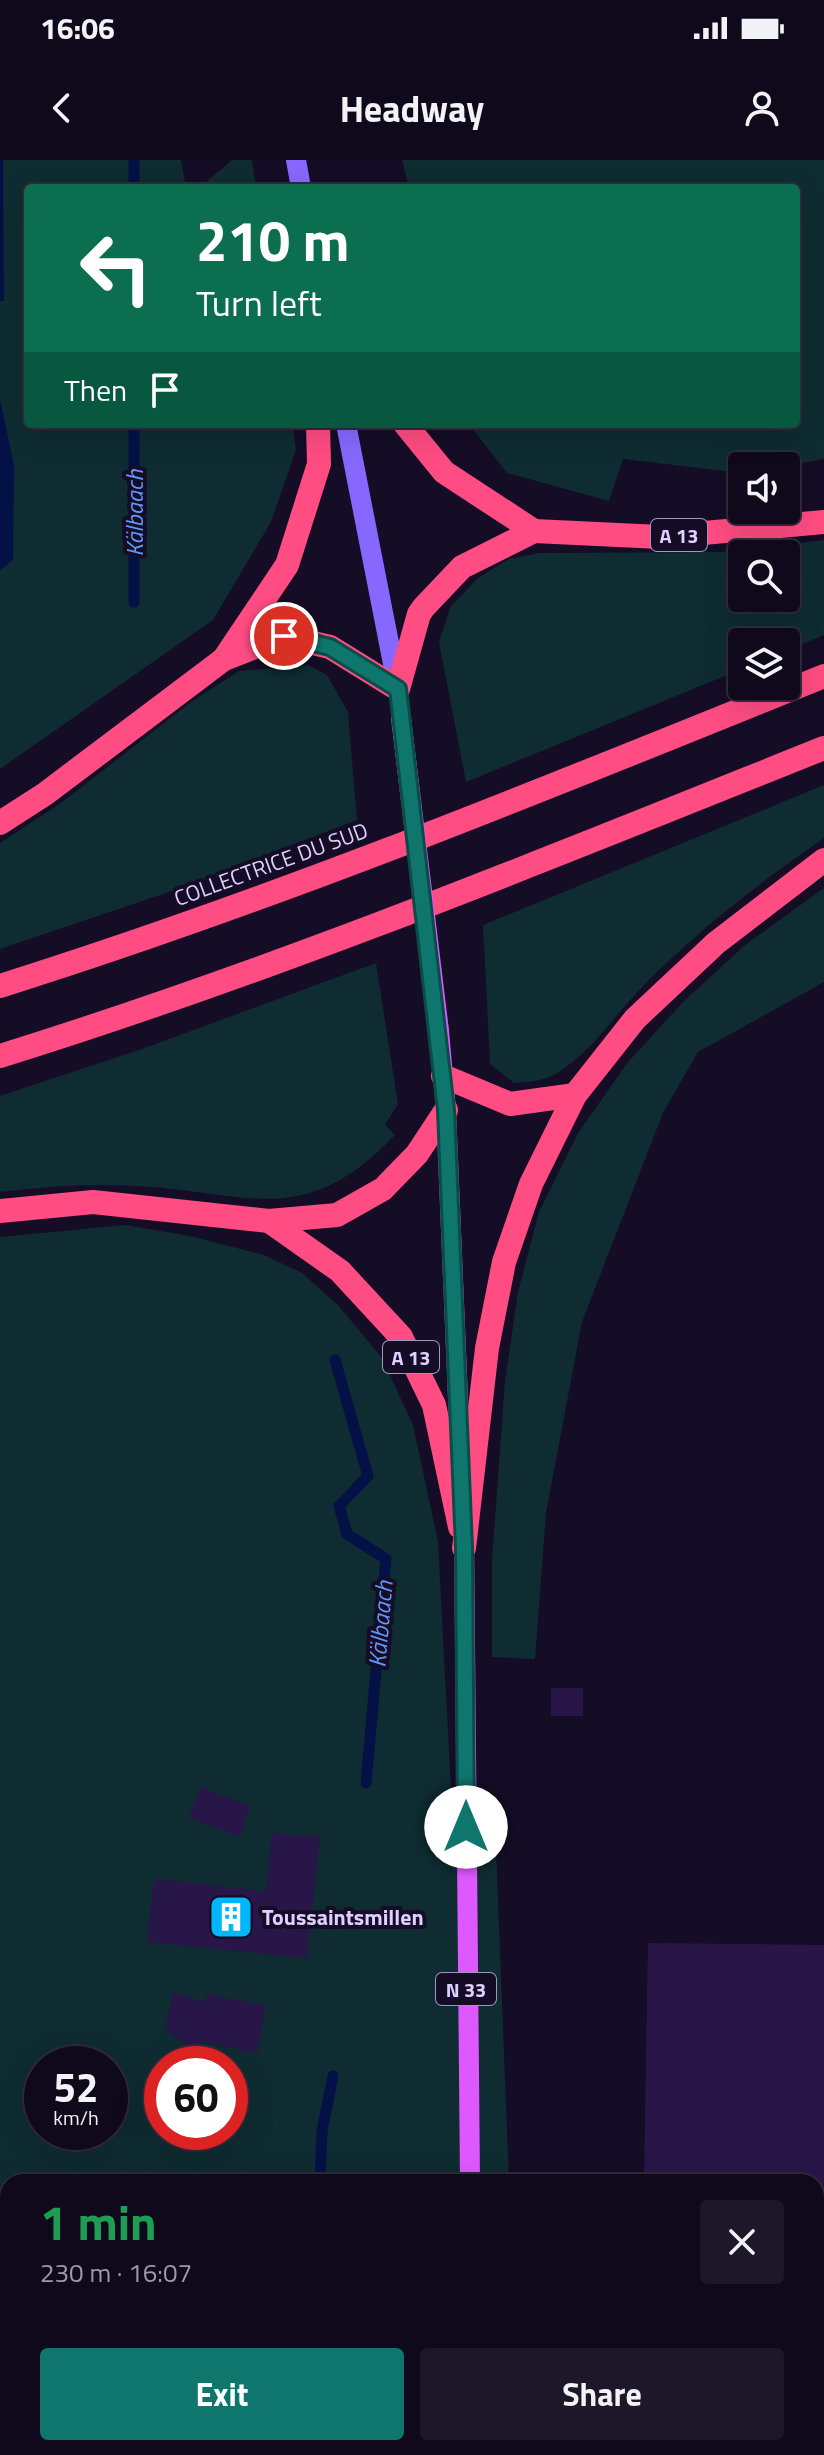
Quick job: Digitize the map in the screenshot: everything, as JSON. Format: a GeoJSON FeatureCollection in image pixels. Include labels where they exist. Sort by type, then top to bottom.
{"type":"FeatureCollection","features":[{"type":"Feature","properties":{"kind":"highway"},"geometry":{"type":"LineString","coordinates":[[224,659],[287,565],[319,464],[318,428]]}},
{"type":"Feature","properties":{"kind":"highway"},"geometry":{"type":"LineString","coordinates":[[408,428],[444,472],[534,531]]}},
{"type":"Feature","properties":{"kind":"highway","name":"A 13"},"geometry":{"type":"LineString","coordinates":[[398,689],[419,614],[424,607],[462,567],[534,531],[660,537],[824,522]]}},
{"type":"Feature","properties":{"kind":"highway"},"geometry":{"type":"LineString","coordinates":[[0,823],[45,794],[224,659],[284,636],[330,647],[398,689]]}},
{"type":"Feature","properties":{"kind":"highway","name":"COLLECTRICE DU SUD"},"geometry":{"type":"LineString","coordinates":[[0,986],[90,958],[486,813],[824,676]]}},
{"type":"Feature","properties":{"kind":"highway"},"geometry":{"type":"LineString","coordinates":[[0,1056],[136,1014],[518,870],[824,748]]}},
{"type":"Feature","properties":{"kind":"highway"},"geometry":{"type":"LineString","coordinates":[[464,1548],[487,1348],[504,1262],[531,1184],[575,1095],[635,1019],[716,943],[824,860]]}},
{"type":"Feature","properties":{"kind":"highway"},"geometry":{"type":"LineString","coordinates":[[443,1076],[510,1104],[575,1095]]}},
{"type":"Feature","properties":{"kind":"highway","name":"A 13"},"geometry":{"type":"LineString","coordinates":[[0,1211],[93,1202],[269,1221],[337,1215],[383,1189],[417,1154],[446,1110]]}},
{"type":"Feature","properties":{"kind":"highway","name":"A 13"},"geometry":{"type":"LineString","coordinates":[[269,1221],[340,1271],[401,1337],[434,1405],[464,1548]]}},
{"type":"Feature","properties":{"kind":"main road"},"geometry":{"type":"LineString","coordinates":[[296,160],[300,184]]}},
{"type":"Feature","properties":{"kind":"main road"},"geometry":{"type":"LineString","coordinates":[[347,428],[398,689]]}},
{"type":"Feature","properties":{"kind":"main road","name":"N 33"},"geometry":{"type":"LineString","coordinates":[[398,689],[446,1110],[464,1548],[470,2174]]}},
{"type":"Feature","properties":{"kind":"green space"},"geometry":{"type":"Polygon","coordinates":[[[0,160],[181,160],[185,184],[24,184],[24,428],[293,428],[296,450],[271,522],[213,620],[0,769],[0,160]]]}},
{"type":"Feature","properties":{"kind":"green space"},"geometry":{"type":"Polygon","coordinates":[[[232,160],[252,160],[255,184],[204,184],[232,160]]]}},
{"type":"Feature","properties":{"kind":"green space"},"geometry":{"type":"Polygon","coordinates":[[[402,160],[824,160],[824,459],[800,463],[800,452],[728,452],[728,471],[623,459],[609,501],[507,473],[472,428],[800,428],[800,184],[408,184],[402,160]]]}},
{"type":"Feature","properties":{"kind":"green space"},"geometry":{"type":"Polygon","coordinates":[[[824,540],[824,635],[800,645],[800,628],[728,628],[728,675],[466,782],[439,642],[451,606],[478,578],[509,559],[539,553],[728,551],[728,612],[800,612],[800,543],[824,540]]]}},
{"type":"Feature","properties":{"kind":"green space"},"geometry":{"type":"Polygon","coordinates":[[[308,665],[327,675],[348,712],[357,820],[178,889],[0,949],[0,843],[61,803],[191,702],[239,671],[308,665]]]}},
{"type":"Feature","properties":{"kind":"green space"},"geometry":{"type":"Polygon","coordinates":[[[824,785],[824,838],[710,924],[647,982],[581,1055],[556,1074],[530,1082],[514,1083],[490,1064],[483,925],[824,785]]]}},
{"type":"Feature","properties":{"kind":"green space"},"geometry":{"type":"Polygon","coordinates":[[[824,888],[824,982],[698,1052],[663,1113],[582,1322],[546,1513],[535,1659],[492,1657],[492,1560],[505,1381],[518,1292],[539,1212],[578,1133],[628,1062],[684,1001],[745,945],[824,888]]]}},
{"type":"Feature","properties":{"kind":"green space"},"geometry":{"type":"Polygon","coordinates":[[[376,963],[398,1104],[385,1125],[395,1135],[362,1165],[331,1185],[302,1195],[272,1199],[117,1185],[0,1192],[0,1096],[142,1049],[376,963]]]}},
{"type":"Feature","properties":{"kind":"green space"},"geometry":{"type":"Polygon","coordinates":[[[125,1225],[190,1236],[264,1255],[302,1273],[338,1305],[382,1358],[413,1425],[438,1541],[451,1790],[466,1796],[494,1797],[509,2174],[0,2174],[0,1237],[125,1225]]]}},
{"type":"Feature","properties":{"kind":"shaded area"},"geometry":{"type":"Polygon","coordinates":[[[0,160],[3,160],[4,301],[0,301],[0,160]]]}},
{"type":"Feature","properties":{"kind":"shaded area"},"geometry":{"type":"Polygon","coordinates":[[[0,399],[14,466],[13,560],[0,570],[0,399]]]}},
{"type":"Feature","properties":{"kind":"building"},"geometry":{"type":"Polygon","coordinates":[[[551,1688],[583,1688],[583,1716],[551,1716],[551,1688]]]}},
{"type":"Feature","properties":{"kind":"building"},"geometry":{"type":"Polygon","coordinates":[[[200,1787],[250,1806],[240,1837],[189,1818],[200,1787]]]}},
{"type":"Feature","properties":{"kind":"building","name":"Toussaintsmillen"},"geometry":{"type":"Polygon","coordinates":[[[272,1833],[320,1837],[307,1958],[147,1942],[154,1879],[266,1891],[272,1833]]]}},
{"type":"Feature","properties":{"kind":"building"},"geometry":{"type":"Polygon","coordinates":[[[648,1943],[824,1945],[824,2174],[644,2174],[648,1943]]]}},
{"type":"Feature","properties":{"kind":"building"},"geometry":{"type":"Polygon","coordinates":[[[173,1993],[206,2002],[207,1994],[266,2006],[257,2053],[248,2051],[248,2046],[223,2046],[198,2041],[198,2046],[186,2046],[165,2029],[173,1993]]]}},
{"type":"Feature","properties":{"kind":"waterway","name":"Kälbaach"},"geometry":{"type":"LineString","coordinates":[[134,160],[134,184]]}},
{"type":"Feature","properties":{"kind":"waterway","name":"Kälbaach"},"geometry":{"type":"LineString","coordinates":[[134,428],[134,602]]}},
{"type":"Feature","properties":{"kind":"waterway","name":"Kälbaach"},"geometry":{"type":"LineString","coordinates":[[335,1360],[368,1476],[339,1506],[347,1534],[386,1559],[366,1783]]}},
{"type":"Feature","properties":{"kind":"waterway","name":"Kälbaach"},"geometry":{"type":"LineString","coordinates":[[320,2174],[322,2131],[333,2076]]}},
{"type":"Feature","properties":{"kind":"place","name":"Toussaintsmillen"},"geometry":{"type":"Point","coordinates":[231,1917]}},
{"type":"Feature","properties":{"kind":"route"},"geometry":{"type":"LineString","coordinates":[[284,636],[330,647],[398,689],[446,1110],[464,1548],[466,1827]]}}]}
